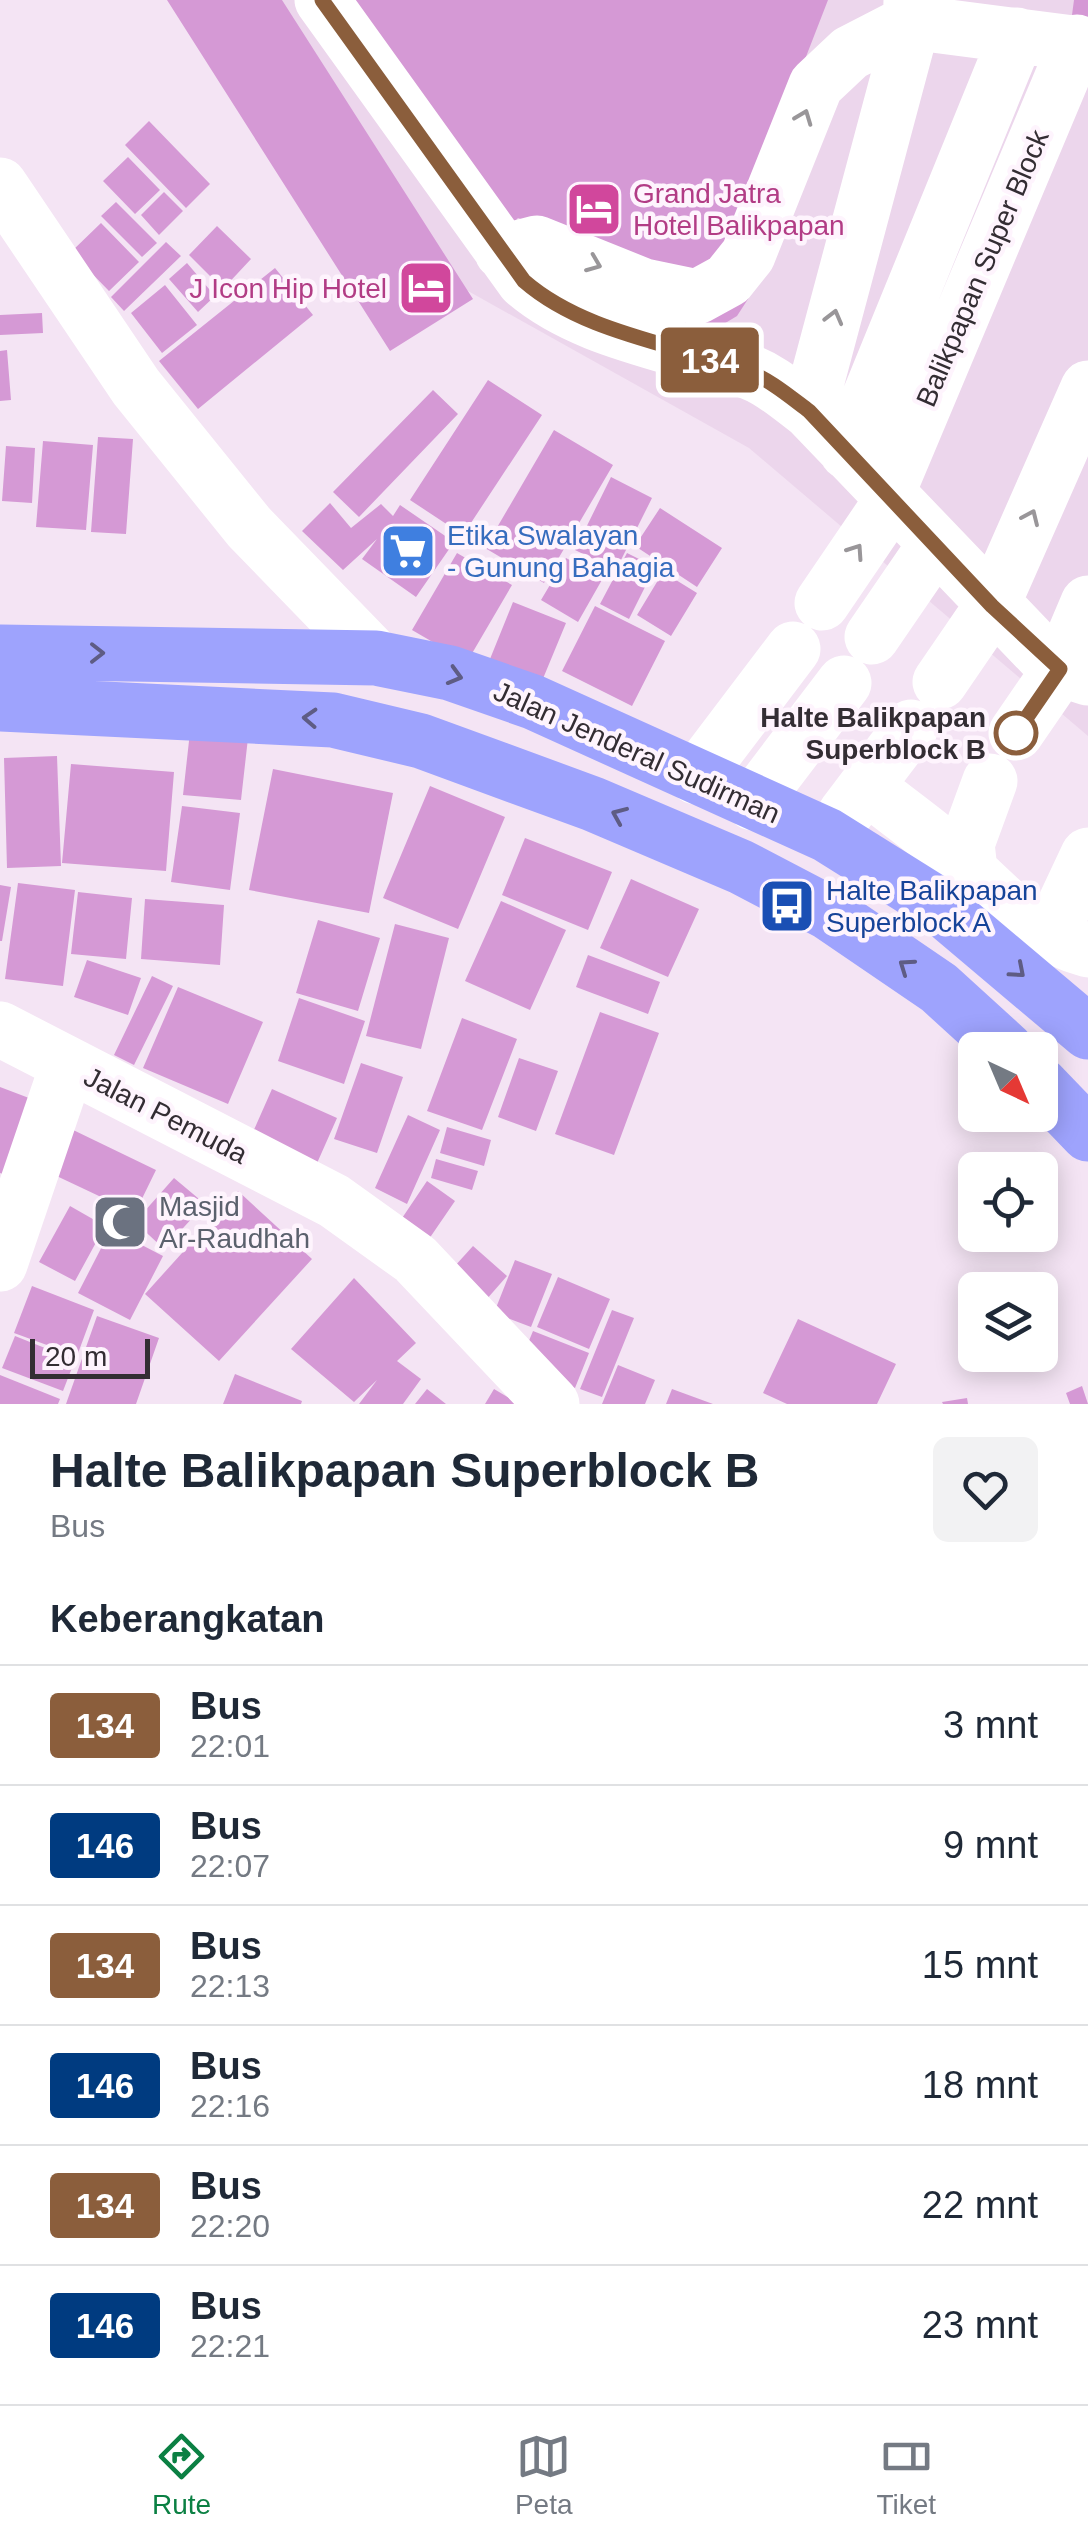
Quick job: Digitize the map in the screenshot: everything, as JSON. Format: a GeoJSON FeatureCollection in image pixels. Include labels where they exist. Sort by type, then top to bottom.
{"type":"FeatureCollection","features":[{"type":"Feature","properties":{"kind":"highway","name":"Jalan Jenderal Sudirman"},"geometry":{"type":"LineString","coordinates":[[0,652],[376,658],[450,673],[534,702],[753,803],[952,886],[1088,1032]]}},
{"type":"Feature","properties":{"kind":"highway"},"geometry":{"type":"LineString","coordinates":[[0,704],[333,720],[421,741],[592,804],[742,867],[812,904],[938,988],[987,1032]]}},
{"type":"Feature","properties":{"kind":"highway"},"geometry":{"type":"LineString","coordinates":[[1058,1103],[1088,1134]]}},
{"type":"Feature","properties":{"kind":"street"},"geometry":{"type":"LineString","coordinates":[[322,0],[524,281],[549,300],[664,348],[746,370],[809,411],[992,606],[1074,673]]}},
{"type":"Feature","properties":{"kind":"street"},"geometry":{"type":"LineString","coordinates":[[502,252],[537,243],[644,286],[697,297],[728,280],[764,223],[816,85],[850,53],[911,11],[1003,23],[1082,44]]}},
{"type":"Feature","properties":{"kind":"street"},"geometry":{"type":"LineString","coordinates":[[809,411],[911,11]]}},
{"type":"Feature","properties":{"kind":"street","name":"Balikpapan Super Block"},"geometry":{"type":"LineString","coordinates":[[847,452],[1003,23]]}},
{"type":"Feature","properties":{"kind":"street","name":"Balikpapan Super Block"},"geometry":{"type":"LineString","coordinates":[[822,603],[889,497],[1082,44]]}},
{"type":"Feature","properties":{"kind":"street"},"geometry":{"type":"LineString","coordinates":[[0,185],[136,388],[249,527],[376,658]]}},
{"type":"Feature","properties":{"kind":"street"},"geometry":{"type":"LineString","coordinates":[[940,682],[992,606],[1088,388]]}},
{"type":"Feature","properties":{"kind":"street"},"geometry":{"type":"LineString","coordinates":[[872,637],[935,545]]}},
{"type":"Feature","properties":{"kind":"street"},"geometry":{"type":"LineString","coordinates":[[1016,733],[1074,673],[1088,603]]}},
{"type":"Feature","properties":{"kind":"street"},"geometry":{"type":"LineString","coordinates":[[696,777],[794,650]]}},
{"type":"Feature","properties":{"kind":"street"},"geometry":{"type":"LineString","coordinates":[[753,803],[844,683]]}},
{"type":"Feature","properties":{"kind":"street"},"geometry":{"type":"LineString","coordinates":[[827,835],[911,727]]}},
{"type":"Feature","properties":{"kind":"street"},"geometry":{"type":"LineString","coordinates":[[952,886],[990,780]]}},
{"type":"Feature","properties":{"kind":"street"},"geometry":{"type":"LineString","coordinates":[[867,787],[952,886],[987,892],[1068,944],[1088,855]]}},
{"type":"Feature","properties":{"kind":"street","name":"Jalan Pemuda"},"geometry":{"type":"LineString","coordinates":[[0,1029],[334,1201],[365,1222],[415,1259],[552,1404]]}},
{"type":"Feature","properties":{"kind":"street"},"geometry":{"type":"LineString","coordinates":[[0,1264],[68,1064]]}},
{"type":"Feature","properties":{"kind":"shaded area"},"geometry":{"type":"Polygon","coordinates":[[[195,0],[1088,0],[1088,736],[749,448],[334,216],[195,0]]]}},
{"type":"Feature","properties":{"kind":"building"},"geometry":{"type":"Polygon","coordinates":[[[167,0],[282,0],[473,299],[390,351],[167,0]]]}},
{"type":"Feature","properties":{"kind":"building"},"geometry":{"type":"Polygon","coordinates":[[[344,0],[828,0],[764,165],[753,279],[748,299],[737,316],[702,337],[681,337],[629,260],[518,218],[500,236],[344,0]]]}},
{"type":"Feature","properties":{"kind":"building"},"geometry":{"type":"Polygon","coordinates":[[[1074,0],[1088,0],[1088,17],[1072,15],[1074,0]]]}},
{"type":"Feature","properties":{"kind":"building"},"geometry":{"type":"Polygon","coordinates":[[[149,121],[210,184],[186,208],[125,145],[149,121]]]}},
{"type":"Feature","properties":{"kind":"building"},"geometry":{"type":"Polygon","coordinates":[[[128,157],[160,190],[135,214],[103,181],[128,157]]]}},
{"type":"Feature","properties":{"kind":"building"},"geometry":{"type":"Polygon","coordinates":[[[164,192],[183,211],[159,235],[141,215],[164,192]]]}},
{"type":"Feature","properties":{"kind":"building"},"geometry":{"type":"Polygon","coordinates":[[[116,202],[157,243],[142,257],[101,216],[116,202]]]}},
{"type":"Feature","properties":{"kind":"building"},"geometry":{"type":"Polygon","coordinates":[[[101,223],[139,262],[109,291],[71,252],[101,223]]]}},
{"type":"Feature","properties":{"kind":"building"},"geometry":{"type":"Polygon","coordinates":[[[217,226],[251,259],[223,289],[189,255],[217,226]]]}},
{"type":"Feature","properties":{"kind":"building"},"geometry":{"type":"Polygon","coordinates":[[[166,242],[181,256],[124,311],[111,297],[166,242]]]}},
{"type":"Feature","properties":{"kind":"building"},"geometry":{"type":"Polygon","coordinates":[[[187,263],[215,296],[198,312],[169,279],[187,263]]]}},
{"type":"Feature","properties":{"kind":"building"},"geometry":{"type":"Polygon","coordinates":[[[275,268],[313,315],[198,409],[159,361],[275,268]]]}},
{"type":"Feature","properties":{"kind":"building"},"geometry":{"type":"Polygon","coordinates":[[[165,285],[197,325],[162,353],[131,313],[165,285]]]}},
{"type":"Feature","properties":{"kind":"building"},"geometry":{"type":"Polygon","coordinates":[[[42,313],[43,333],[0,335],[0,315],[42,313]]]}},
{"type":"Feature","properties":{"kind":"building"},"geometry":{"type":"Polygon","coordinates":[[[7,350],[11,400],[0,401],[0,351],[7,350]]]}},
{"type":"Feature","properties":{"kind":"building"},"geometry":{"type":"Polygon","coordinates":[[[488,380],[542,415],[463,535],[410,500],[488,380]]]}},
{"type":"Feature","properties":{"kind":"building"},"geometry":{"type":"Polygon","coordinates":[[[433,390],[458,414],[359,517],[333,492],[433,390]]]}},
{"type":"Feature","properties":{"kind":"building"},"geometry":{"type":"Polygon","coordinates":[[[554,430],[613,465],[544,583],[485,548],[554,430]]]}},
{"type":"Feature","properties":{"kind":"building"},"geometry":{"type":"Polygon","coordinates":[[[98,437],[133,439],[126,534],[91,532],[98,437]]]}},
{"type":"Feature","properties":{"kind":"building"},"geometry":{"type":"Polygon","coordinates":[[[43,441],[93,445],[86,530],[36,527],[43,441]]]}},
{"type":"Feature","properties":{"kind":"building"},"geometry":{"type":"Polygon","coordinates":[[[6,446],[35,448],[32,503],[2,501],[6,446]]]}},
{"type":"Feature","properties":{"kind":"building"},"geometry":{"type":"Polygon","coordinates":[[[611,477],[652,498],[616,570],[575,550],[611,477]]]}},
{"type":"Feature","properties":{"kind":"building"},"geometry":{"type":"Polygon","coordinates":[[[330,503],[351,528],[381,504],[393,516],[400,505],[454,542],[416,597],[362,559],[377,539],[343,570],[302,531],[330,503]]]}},
{"type":"Feature","properties":{"kind":"building"},"geometry":{"type":"Polygon","coordinates":[[[660,508],[722,548],[697,587],[635,546],[660,508]]]}},
{"type":"Feature","properties":{"kind":"building"},"geometry":{"type":"Polygon","coordinates":[[[457,553],[512,585],[467,662],[412,630],[457,553]]]}},
{"type":"Feature","properties":{"kind":"building"},"geometry":{"type":"Polygon","coordinates":[[[627,553],[655,567],[629,619],[600,604],[627,553]]]}},
{"type":"Feature","properties":{"kind":"building"},"geometry":{"type":"Polygon","coordinates":[[[566,558],[603,578],[578,622],[541,600],[566,558]]]}},
{"type":"Feature","properties":{"kind":"building"},"geometry":{"type":"Polygon","coordinates":[[[663,572],[697,593],[671,636],[637,615],[663,572]]]}},
{"type":"Feature","properties":{"kind":"building"},"geometry":{"type":"Polygon","coordinates":[[[513,602],[566,623],[542,681],[490,659],[513,602]]]}},
{"type":"Feature","properties":{"kind":"building"},"geometry":{"type":"Polygon","coordinates":[[[595,606],[665,641],[632,706],[562,671],[595,606]]]}},
{"type":"Feature","properties":{"kind":"building"},"geometry":{"type":"Polygon","coordinates":[[[190,732],[248,738],[241,800],[183,795],[190,732]]]}},
{"type":"Feature","properties":{"kind":"building"},"geometry":{"type":"Polygon","coordinates":[[[57,756],[61,866],[7,868],[4,758],[57,756]]]}},
{"type":"Feature","properties":{"kind":"building"},"geometry":{"type":"Polygon","coordinates":[[[71,764],[174,772],[166,871],[62,863],[71,764]]]}},
{"type":"Feature","properties":{"kind":"building"},"geometry":{"type":"Polygon","coordinates":[[[273,769],[393,793],[369,913],[249,890],[273,769]]]}},
{"type":"Feature","properties":{"kind":"building"},"geometry":{"type":"Polygon","coordinates":[[[430,786],[505,817],[458,929],[383,898],[430,786]]]}},
{"type":"Feature","properties":{"kind":"building"},"geometry":{"type":"Polygon","coordinates":[[[182,806],[240,813],[230,890],[171,882],[182,806]]]}},
{"type":"Feature","properties":{"kind":"building"},"geometry":{"type":"Polygon","coordinates":[[[525,838],[612,872],[588,930],[502,895],[525,838]]]}},
{"type":"Feature","properties":{"kind":"building"},"geometry":{"type":"Polygon","coordinates":[[[631,879],[699,909],[668,977],[600,948],[631,879]]]}},
{"type":"Feature","properties":{"kind":"building"},"geometry":{"type":"Polygon","coordinates":[[[18,883],[75,890],[63,986],[5,979],[18,883]]]}},
{"type":"Feature","properties":{"kind":"building"},"geometry":{"type":"Polygon","coordinates":[[[0,885],[11,887],[2,941],[0,941],[0,885]]]}},
{"type":"Feature","properties":{"kind":"building"},"geometry":{"type":"Polygon","coordinates":[[[78,892],[132,898],[126,959],[71,954],[78,892]]]}},
{"type":"Feature","properties":{"kind":"building"},"geometry":{"type":"Polygon","coordinates":[[[145,899],[224,905],[220,965],[141,959],[145,899]]]}},
{"type":"Feature","properties":{"kind":"building"},"geometry":{"type":"Polygon","coordinates":[[[501,901],[566,930],[530,1010],[465,981],[501,901]]]}},
{"type":"Feature","properties":{"kind":"building"},"geometry":{"type":"Polygon","coordinates":[[[318,920],[380,938],[358,1011],[296,993],[318,920]]]}},
{"type":"Feature","properties":{"kind":"building"},"geometry":{"type":"Polygon","coordinates":[[[395,924],[449,938],[421,1049],[366,1036],[395,924]]]}},
{"type":"Feature","properties":{"kind":"building"},"geometry":{"type":"Polygon","coordinates":[[[588,955],[660,982],[648,1014],[576,987],[588,955]]]}},
{"type":"Feature","properties":{"kind":"building"},"geometry":{"type":"Polygon","coordinates":[[[87,960],[141,978],[128,1015],[74,997],[87,960]]]}},
{"type":"Feature","properties":{"kind":"building"},"geometry":{"type":"Polygon","coordinates":[[[152,976],[173,986],[134,1065],[114,1055],[152,976]]]}},
{"type":"Feature","properties":{"kind":"building"},"geometry":{"type":"Polygon","coordinates":[[[178,987],[263,1022],[228,1104],[143,1068],[178,987]]]}},
{"type":"Feature","properties":{"kind":"building"},"geometry":{"type":"Polygon","coordinates":[[[299,998],[365,1021],[344,1084],[278,1061],[299,998]]]}},
{"type":"Feature","properties":{"kind":"building"},"geometry":{"type":"Polygon","coordinates":[[[600,1012],[659,1033],[614,1155],[555,1134],[600,1012]]]}},
{"type":"Feature","properties":{"kind":"building"},"geometry":{"type":"Polygon","coordinates":[[[462,1018],[517,1039],[482,1130],[427,1111],[462,1018]]]}},
{"type":"Feature","properties":{"kind":"building"},"geometry":{"type":"Polygon","coordinates":[[[519,1058],[558,1071],[536,1131],[498,1117],[519,1058]]]}},
{"type":"Feature","properties":{"kind":"building"},"geometry":{"type":"Polygon","coordinates":[[[361,1063],[403,1077],[377,1153],[334,1139],[361,1063]]]}},
{"type":"Feature","properties":{"kind":"building"},"geometry":{"type":"Polygon","coordinates":[[[0,1087],[50,1106],[21,1181],[0,1173],[0,1087]]]}},
{"type":"Feature","properties":{"kind":"building"},"geometry":{"type":"Polygon","coordinates":[[[272,1089],[337,1118],[314,1170],[249,1141],[272,1089]]]}},
{"type":"Feature","properties":{"kind":"building"},"geometry":{"type":"Polygon","coordinates":[[[408,1115],[440,1130],[407,1204],[375,1188],[408,1115]]]}},
{"type":"Feature","properties":{"kind":"building"},"geometry":{"type":"Polygon","coordinates":[[[67,1127],[156,1170],[135,1213],[46,1171],[67,1127]]]}},
{"type":"Feature","properties":{"kind":"building"},"geometry":{"type":"Polygon","coordinates":[[[447,1127],[491,1140],[484,1166],[440,1153],[447,1127]]]}},
{"type":"Feature","properties":{"kind":"building"},"geometry":{"type":"Polygon","coordinates":[[[436,1159],[478,1171],[472,1190],[431,1178],[436,1159]]]}},
{"type":"Feature","properties":{"kind":"building"},"geometry":{"type":"Polygon","coordinates":[[[174,1178],[205,1204],[164,1249],[135,1222],[174,1178]]]}},
{"type":"Feature","properties":{"kind":"building"},"geometry":{"type":"Polygon","coordinates":[[[427,1181],[455,1201],[418,1255],[390,1236],[427,1181]]]}},
{"type":"Feature","properties":{"kind":"building"},"geometry":{"type":"Polygon","coordinates":[[[238,1191],[312,1259],[219,1361],[145,1294],[238,1191]]]}},
{"type":"Feature","properties":{"kind":"building"},"geometry":{"type":"Polygon","coordinates":[[[70,1206],[105,1226],[75,1281],[39,1262],[70,1206]]]}},
{"type":"Feature","properties":{"kind":"building"},"geometry":{"type":"Polygon","coordinates":[[[111,1229],[163,1256],[130,1320],[78,1293],[111,1229]]]}},
{"type":"Feature","properties":{"kind":"building"},"geometry":{"type":"Polygon","coordinates":[[[473,1246],[507,1276],[479,1308],[444,1278],[473,1246]]]}},
{"type":"Feature","properties":{"kind":"building"},"geometry":{"type":"Polygon","coordinates":[[[515,1260],[552,1274],[531,1327],[494,1313],[515,1260]]]}},
{"type":"Feature","properties":{"kind":"building"},"geometry":{"type":"Polygon","coordinates":[[[558,1277],[610,1299],[589,1349],[537,1327],[558,1277]]]}},
{"type":"Feature","properties":{"kind":"building"},"geometry":{"type":"Polygon","coordinates":[[[354,1278],[416,1343],[397,1361],[421,1379],[403,1404],[359,1404],[377,1380],[354,1402],[291,1349],[354,1278]]]}},
{"type":"Feature","properties":{"kind":"building"},"geometry":{"type":"Polygon","coordinates":[[[32,1286],[94,1310],[77,1356],[14,1333],[32,1286]]]}},
{"type":"Feature","properties":{"kind":"building"},"geometry":{"type":"Polygon","coordinates":[[[612,1310],[634,1318],[602,1397],[580,1389],[612,1310]]]}},
{"type":"Feature","properties":{"kind":"building"},"geometry":{"type":"Polygon","coordinates":[[[97,1316],[159,1338],[136,1404],[66,1404],[97,1316]]]}},
{"type":"Feature","properties":{"kind":"building"},"geometry":{"type":"Polygon","coordinates":[[[798,1319],[896,1364],[877,1404],[787,1404],[763,1393],[798,1319]]]}},
{"type":"Feature","properties":{"kind":"building"},"geometry":{"type":"Polygon","coordinates":[[[533,1331],[589,1353],[575,1388],[519,1365],[533,1331]]]}},
{"type":"Feature","properties":{"kind":"building"},"geometry":{"type":"Polygon","coordinates":[[[15,1336],[75,1360],[63,1391],[2,1368],[15,1336]]]}},
{"type":"Feature","properties":{"kind":"building"},"geometry":{"type":"Polygon","coordinates":[[[618,1365],[655,1380],[645,1404],[602,1404],[618,1365]]]}},
{"type":"Feature","properties":{"kind":"building"},"geometry":{"type":"Polygon","coordinates":[[[235,1374],[302,1401],[301,1404],[223,1404],[235,1374]]]}},
{"type":"Feature","properties":{"kind":"building"},"geometry":{"type":"Polygon","coordinates":[[[0,1375],[60,1399],[58,1404],[0,1404],[0,1375]]]}},
{"type":"Feature","properties":{"kind":"building"},"geometry":{"type":"Polygon","coordinates":[[[1082,1386],[1088,1404],[1070,1404],[1066,1393],[1082,1386]]]}},
{"type":"Feature","properties":{"kind":"building"},"geometry":{"type":"Polygon","coordinates":[[[427,1389],[446,1404],[415,1404],[427,1389]]]}},
{"type":"Feature","properties":{"kind":"building"},"geometry":{"type":"Polygon","coordinates":[[[494,1389],[519,1404],[485,1404],[494,1389]]]}},
{"type":"Feature","properties":{"kind":"building"},"geometry":{"type":"Polygon","coordinates":[[[672,1389],[713,1404],[666,1404],[672,1389]]]}},
{"type":"Feature","properties":{"kind":"building"},"geometry":{"type":"Polygon","coordinates":[[[967,1398],[968,1404],[942,1402],[967,1398]]]}},
{"type":"Feature","properties":{"kind":"bus line","name":"134"},"geometry":{"type":"LineString","coordinates":[[322,0],[502,252],[535,291],[664,348],[746,370],[774,385],[809,411],[992,606],[1060,669],[1016,733]]}},
{"type":"Feature","properties":{"kind":"place","name":"Grand Jatra Hotel Balikpapan"},"geometry":{"type":"Point","coordinates":[594,209]}},
{"type":"Feature","properties":{"kind":"place","name":"J Icon Hip Hotel"},"geometry":{"type":"Point","coordinates":[426,288]}},
{"type":"Feature","properties":{"kind":"place","name":"Etika Swalayan - Gunung Bahagia"},"geometry":{"type":"Point","coordinates":[408,551]}},
{"type":"Feature","properties":{"kind":"place","name":"Halte Balikpapan Superblock B"},"geometry":{"type":"Point","coordinates":[1016,733]}},
{"type":"Feature","properties":{"kind":"place","name":"Halte Balikpapan Superblock A"},"geometry":{"type":"Point","coordinates":[787,906]}},
{"type":"Feature","properties":{"kind":"place","name":"Masjid Ar-Raudhah"},"geometry":{"type":"Point","coordinates":[120,1222]}}]}
